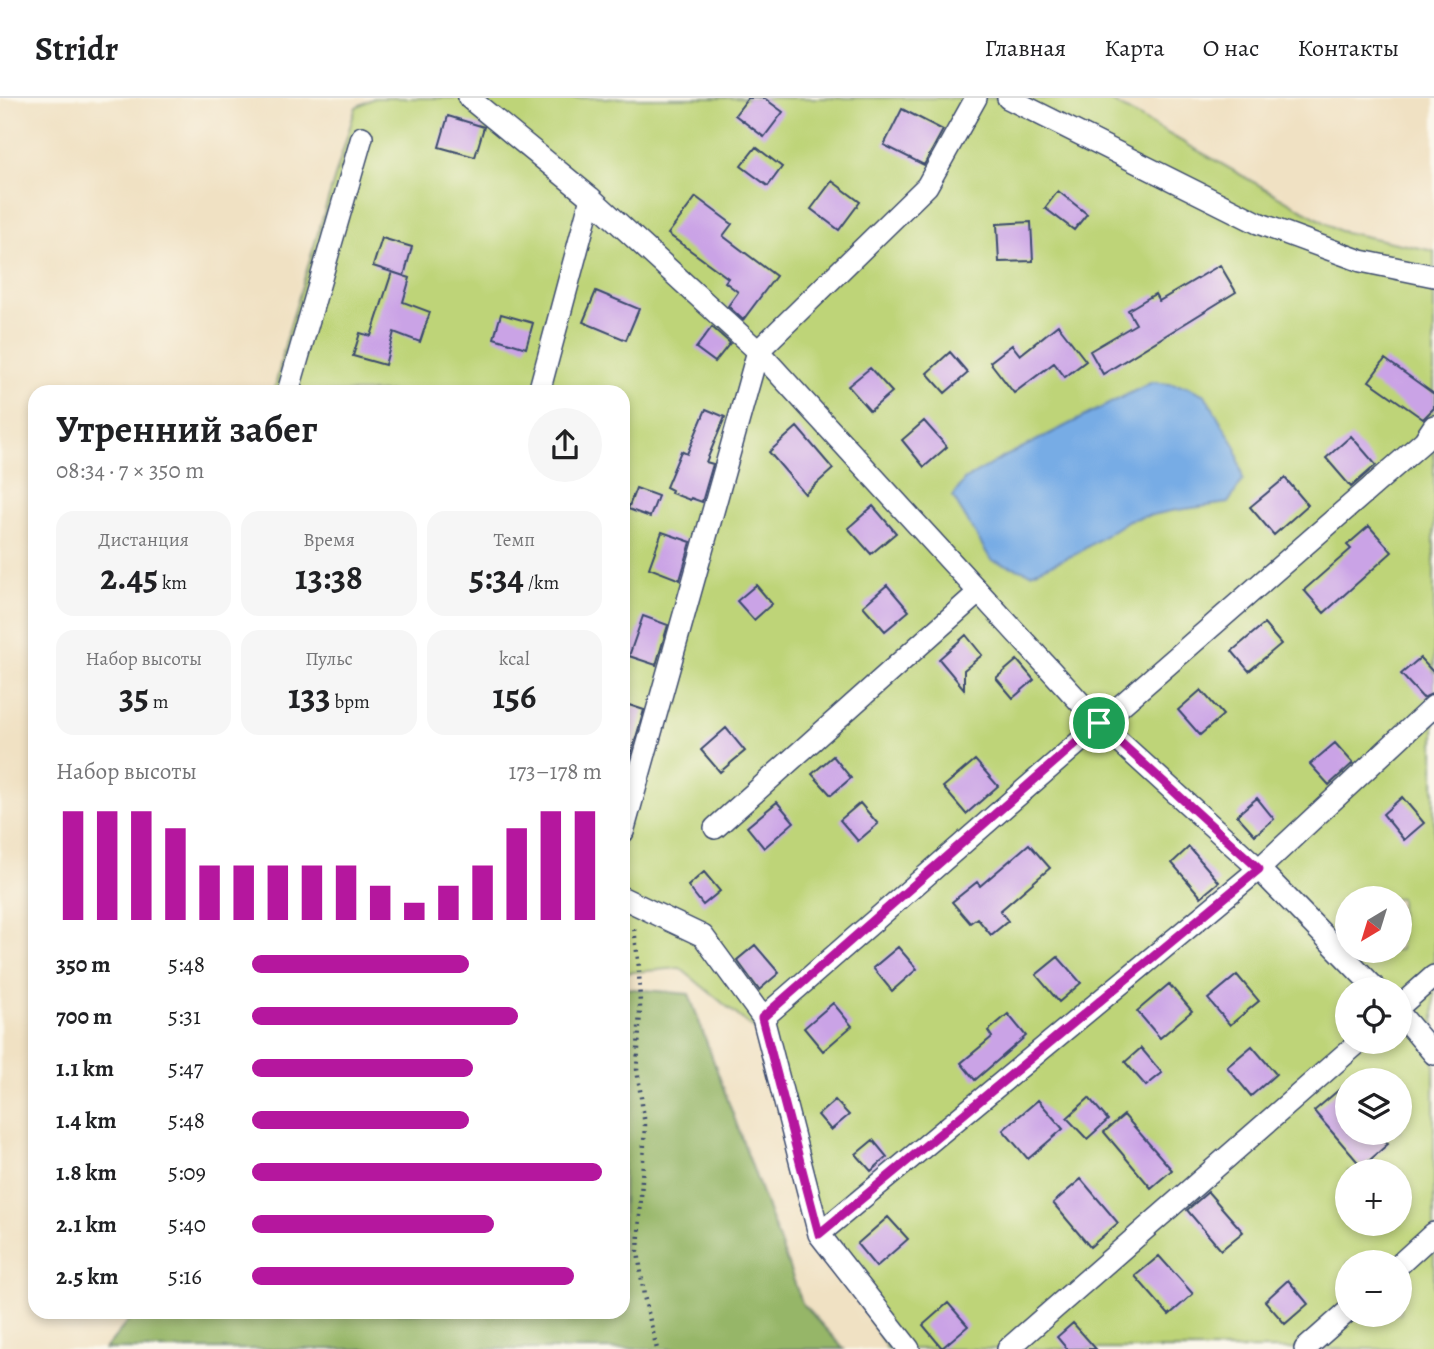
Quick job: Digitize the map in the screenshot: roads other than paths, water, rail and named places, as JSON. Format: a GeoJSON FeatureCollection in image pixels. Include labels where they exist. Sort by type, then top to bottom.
{"type":"FeatureCollection","features":[{"type":"Feature","properties":{"kind":"street"},"geometry":{"type":"LineString","coordinates":[[469,98],[591,198],[758,351],[1099,723],[1259,869],[1364,977]]}},
{"type":"Feature","properties":{"kind":"street"},"geometry":{"type":"LineString","coordinates":[[630,807],[758,351],[927,186],[976,98]]}},
{"type":"Feature","properties":{"kind":"street"},"geometry":{"type":"LineString","coordinates":[[1008,98],[1258,223],[1361,261],[1434,276]]}},
{"type":"Feature","properties":{"kind":"street"},"geometry":{"type":"LineString","coordinates":[[290,385],[362,137]]}},
{"type":"Feature","properties":{"kind":"street"},"geometry":{"type":"LineString","coordinates":[[541,385],[591,198]]}},
{"type":"Feature","properties":{"kind":"street"},"geometry":{"type":"LineString","coordinates":[[762,1018],[1424,440],[1434,426]]}},
{"type":"Feature","properties":{"kind":"street"},"geometry":{"type":"LineString","coordinates":[[715,828],[979,592]]}},
{"type":"Feature","properties":{"kind":"street"},"geometry":{"type":"LineString","coordinates":[[819,1234],[1259,869],[1434,706]]}},
{"type":"Feature","properties":{"kind":"street"},"geometry":{"type":"LineString","coordinates":[[630,902],[703,936],[762,1018],[819,1234],[909,1349]]}},
{"type":"Feature","properties":{"kind":"street"},"geometry":{"type":"LineString","coordinates":[[1412,995],[1434,976]]}},
{"type":"Feature","properties":{"kind":"street"},"geometry":{"type":"LineString","coordinates":[[1412,1028],[1434,1054]]}},
{"type":"Feature","properties":{"kind":"street"},"geometry":{"type":"LineString","coordinates":[[1007,1349],[1345,1054]]}},
{"type":"Feature","properties":{"kind":"street"},"geometry":{"type":"LineString","coordinates":[[1412,1253],[1434,1233]]}},
{"type":"Feature","properties":{"kind":"street"},"geometry":{"type":"LineString","coordinates":[[1304,1349],[1335,1322]]}},
{"type":"Feature","properties":{"kind":"water"},"geometry":{"type":"Polygon","coordinates":[[[1152,382],[1186,386],[1205,395],[1236,447],[1243,480],[1228,503],[1129,520],[1076,554],[1031,573],[991,560],[953,497],[964,480],[1152,382]]]}}]}
